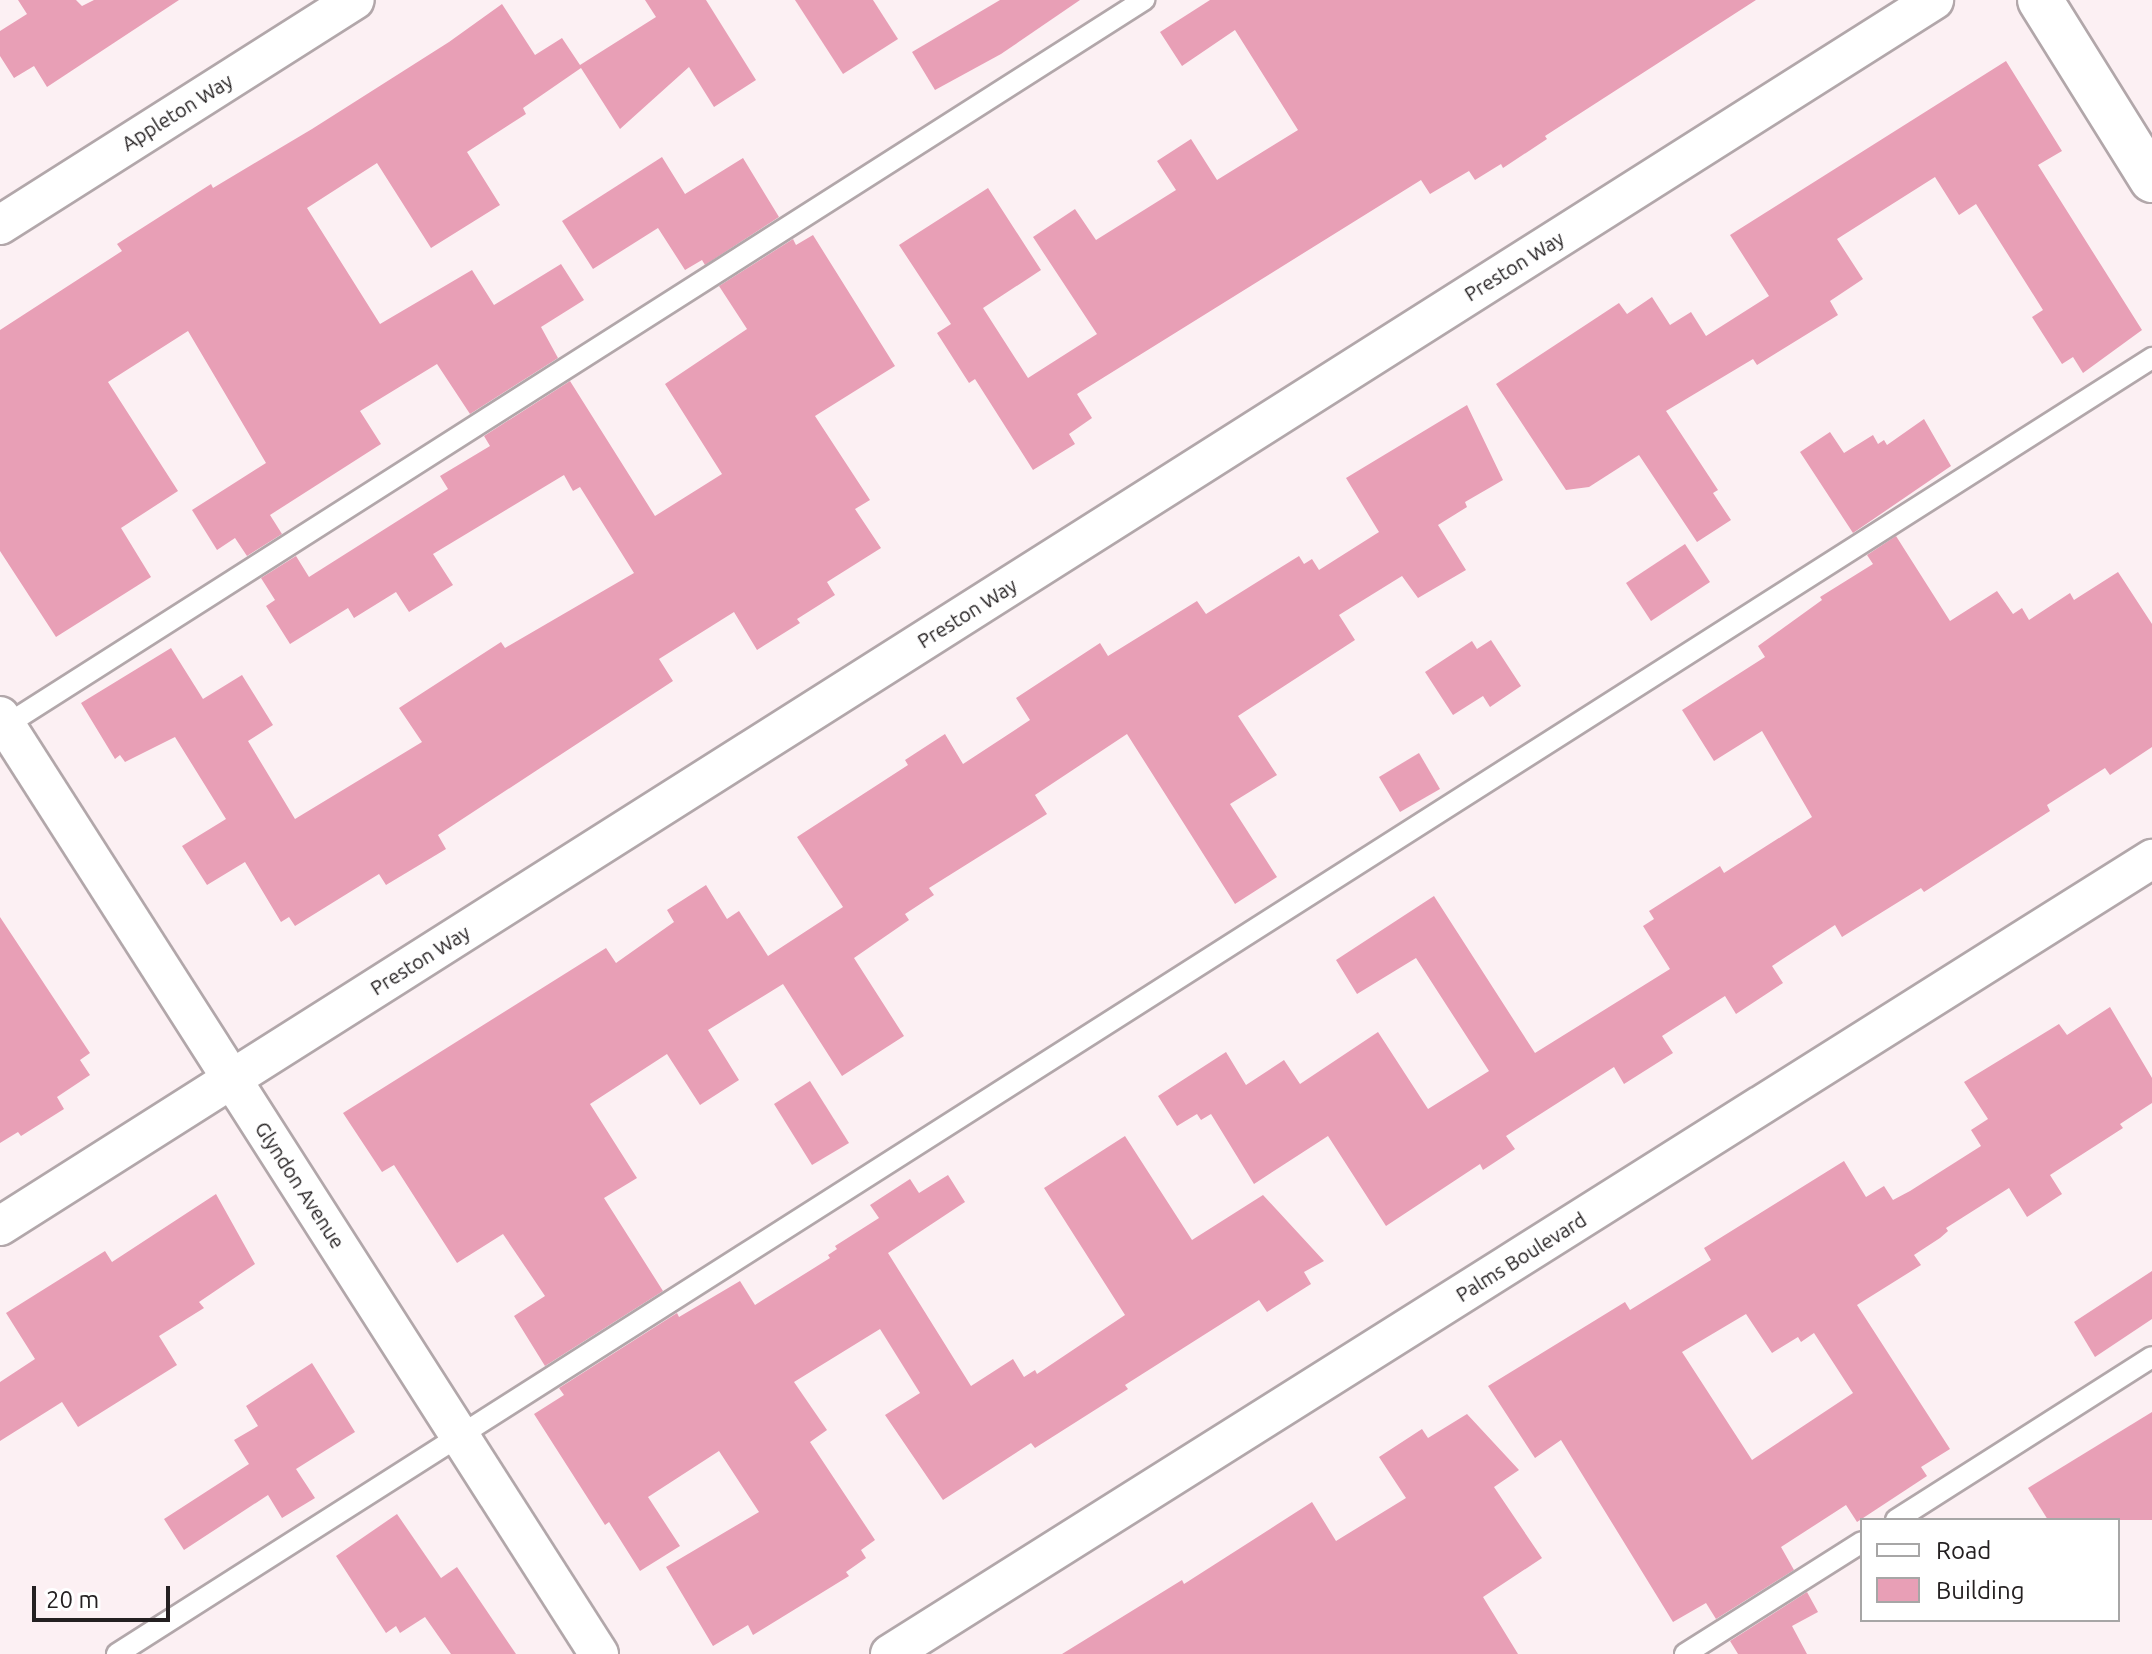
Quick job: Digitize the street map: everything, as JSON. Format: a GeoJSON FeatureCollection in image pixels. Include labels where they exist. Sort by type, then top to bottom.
{"type":"FeatureCollection","features":[{"type":"Feature","properties":{"kind":"street","name":"Appleton Way"},"geometry":{"type":"LineString","coordinates":[[0,225],[355,0]]}},
{"type":"Feature","properties":{"kind":"street","name":"Preston Way"},"geometry":{"type":"LineString","coordinates":[[0,1226],[1934,0]]}},
{"type":"Feature","properties":{"kind":"street"},"geometry":{"type":"LineString","coordinates":[[2040,0],[2152,180]]}},
{"type":"Feature","properties":{"kind":"street","name":"Glyndon Avenue"},"geometry":{"type":"LineString","coordinates":[[2,723],[599,1654]]}},
{"type":"Feature","properties":{"kind":"street","name":"Palms Boulevard"},"geometry":{"type":"LineString","coordinates":[[890,1654],[2152,859]]}},
{"type":"Feature","properties":{"kind":"lane"},"geometry":{"type":"LineString","coordinates":[[2,723],[1144,0]]}},
{"type":"Feature","properties":{"kind":"lane"},"geometry":{"type":"LineString","coordinates":[[117,1654],[2152,358]]}},
{"type":"Feature","properties":{"kind":"lane"},"geometry":{"type":"LineString","coordinates":[[1899,1518],[2152,1357]]}},
{"type":"Feature","properties":{"kind":"lane"},"geometry":{"type":"LineString","coordinates":[[1685,1654],[1860,1543]]}},
{"type":"Feature","properties":{"kind":"building"},"geometry":{"type":"Polygon","coordinates":[[[18,0],[76,0],[82,6],[94,0],[179,0],[47,87],[34,66],[14,78],[0,56],[0,31],[27,14],[18,0]]]}},
{"type":"Feature","properties":{"kind":"building"},"geometry":{"type":"Polygon","coordinates":[[[645,0],[706,0],[756,80],[714,107],[689,67],[620,129],[581,68],[523,108],[526,114],[467,152],[500,205],[431,248],[377,163],[307,208],[380,324],[472,270],[494,305],[561,264],[584,300],[541,327],[558,358],[470,414],[437,364],[360,411],[381,444],[270,515],[282,534],[247,556],[235,538],[217,550],[192,510],[266,463],[188,331],[108,382],[178,491],[121,528],[151,577],[56,637],[0,551],[0,330],[122,251],[117,244],[211,184],[213,188],[312,129],[449,42],[502,4],[535,55],[562,38],[580,65],[656,17],[645,0]]]}},
{"type":"Feature","properties":{"kind":"building"},"geometry":{"type":"Polygon","coordinates":[[[795,0],[873,0],[898,39],[843,74],[795,0]]]}},
{"type":"Feature","properties":{"kind":"building"},"geometry":{"type":"Polygon","coordinates":[[[1000,0],[1080,0],[1001,54],[935,90],[912,52],[1000,0]]]}},
{"type":"Feature","properties":{"kind":"building"},"geometry":{"type":"Polygon","coordinates":[[[1210,0],[1756,0],[1545,136],[1547,139],[1503,168],[1501,164],[1475,180],[1469,171],[1430,194],[1421,180],[1077,394],[1092,418],[1069,434],[1075,444],[1033,470],[975,379],[969,383],[937,333],[951,324],[899,245],[988,188],[1041,270],[983,308],[1028,378],[1097,334],[1033,237],[1075,209],[1096,240],[1176,190],[1157,161],[1191,139],[1217,180],[1298,130],[1235,30],[1182,66],[1160,32],[1210,0]]]}},
{"type":"Feature","properties":{"kind":"building"},"geometry":{"type":"Polygon","coordinates":[[[2006,61],[2062,151],[2038,165],[2142,330],[2083,373],[2073,357],[2062,364],[2032,317],[2043,310],[1976,204],[1959,215],[1935,177],[1837,239],[1863,279],[1830,301],[1838,315],[1757,365],[1753,359],[1666,411],[1718,490],[1713,493],[1731,520],[1697,542],[1639,455],[1589,487],[1566,490],[1496,384],[1619,303],[1627,314],[1652,297],[1670,325],[1691,312],[1706,336],[1769,296],[1730,235],[2006,61]]]}},
{"type":"Feature","properties":{"kind":"building"},"geometry":{"type":"Polygon","coordinates":[[[662,157],[685,194],[743,158],[779,217],[705,265],[702,260],[685,270],[658,228],[593,269],[562,221],[662,157]]]}},
{"type":"Feature","properties":{"kind":"building"},"geometry":{"type":"Polygon","coordinates":[[[813,235],[895,366],[815,416],[870,500],[855,509],[881,548],[827,582],[835,595],[797,619],[800,623],[757,650],[734,612],[659,659],[673,681],[438,835],[446,849],[386,885],[379,874],[295,926],[289,917],[281,922],[245,862],[207,885],[182,846],[226,819],[175,737],[125,762],[120,755],[115,759],[81,703],[171,648],[203,699],[242,675],[273,725],[248,741],[295,819],[422,742],[399,708],[501,642],[505,648],[634,573],[580,487],[573,491],[564,475],[433,554],[453,585],[409,612],[396,592],[354,618],[348,608],[290,644],[266,606],[275,600],[261,578],[296,556],[309,577],[448,489],[440,476],[490,446],[484,436],[570,381],[655,516],[722,474],[665,384],[747,329],[719,286],[793,239],[796,245],[813,235]]]}},
{"type":"Feature","properties":{"kind":"building"},"geometry":{"type":"Polygon","coordinates":[[[1467,405],[1503,480],[1465,502],[1467,507],[1438,525],[1466,570],[1418,598],[1402,576],[1339,615],[1355,640],[1238,716],[1277,775],[1230,804],[1277,877],[1235,904],[1127,734],[1035,795],[1047,814],[929,888],[934,895],[905,914],[909,920],[854,958],[904,1036],[842,1076],[783,984],[708,1030],[739,1080],[700,1105],[667,1054],[590,1104],[637,1178],[604,1198],[663,1291],[545,1366],[514,1316],[545,1296],[503,1234],[457,1263],[394,1165],[382,1172],[343,1113],[606,948],[616,963],[674,922],[667,910],[706,885],[727,919],[739,911],[768,956],[843,907],[797,837],[908,765],[905,760],[945,734],[963,764],[1030,720],[1016,698],[1100,643],[1108,656],[1197,601],[1206,614],[1299,556],[1304,564],[1312,559],[1319,570],[1379,532],[1346,478],[1467,405]]]}},
{"type":"Feature","properties":{"kind":"building"},"geometry":{"type":"Polygon","coordinates":[[[1924,419],[1951,466],[1853,533],[1800,452],[1830,432],[1844,453],[1873,435],[1878,444],[1884,440],[1887,445],[1924,419]]]}},
{"type":"Feature","properties":{"kind":"building"},"geometry":{"type":"Polygon","coordinates":[[[1896,536],[1950,621],[1997,591],[2013,614],[2022,608],[2029,620],[2070,593],[2074,600],[2118,572],[2152,624],[2152,747],[2110,775],[2105,768],[2047,805],[2050,811],[1924,892],[1921,888],[1842,937],[1835,925],[1772,966],[1783,983],[1736,1014],[1725,996],[1662,1036],[1673,1053],[1624,1084],[1614,1067],[1506,1136],[1515,1149],[1483,1170],[1480,1164],[1386,1226],[1328,1136],[1254,1184],[1211,1114],[1201,1120],[1197,1114],[1177,1126],[1158,1096],[1226,1052],[1246,1085],[1284,1060],[1300,1084],[1378,1032],[1428,1109],[1489,1071],[1416,958],[1357,994],[1336,960],[1434,896],[1535,1053],[1670,969],[1643,926],[1654,919],[1649,911],[1720,866],[1724,873],[1812,817],[1762,731],[1714,761],[1682,710],[1765,657],[1758,646],[1822,600],[1820,597],[1873,564],[1867,555],[1896,536]]]}},
{"type":"Feature","properties":{"kind":"building"},"geometry":{"type":"Polygon","coordinates":[[[1685,544],[1710,582],[1651,621],[1626,583],[1685,544]]]}},
{"type":"Feature","properties":{"kind":"building"},"geometry":{"type":"Polygon","coordinates":[[[1491,640],[1521,686],[1490,707],[1483,696],[1453,715],[1425,672],[1472,641],[1477,649],[1491,640]]]}},
{"type":"Feature","properties":{"kind":"building"},"geometry":{"type":"Polygon","coordinates":[[[1419,753],[1440,789],[1400,812],[1379,777],[1419,753]]]}},
{"type":"Feature","properties":{"kind":"building"},"geometry":{"type":"Polygon","coordinates":[[[0,917],[90,1053],[80,1060],[90,1075],[57,1097],[64,1109],[21,1136],[18,1132],[0,1143],[0,917]]]}},
{"type":"Feature","properties":{"kind":"building"},"geometry":{"type":"Polygon","coordinates":[[[2110,1007],[2152,1078],[2152,1103],[2120,1124],[2123,1128],[2050,1175],[2062,1194],[2027,1217],[2009,1188],[1946,1228],[1948,1231],[1940,1238],[1914,1255],[1921,1265],[1857,1305],[1950,1449],[1921,1467],[1927,1476],[1857,1522],[1846,1505],[1781,1547],[1794,1570],[1716,1619],[1706,1603],[1673,1622],[1561,1440],[1535,1458],[1488,1386],[1625,1302],[1630,1310],[1711,1260],[1704,1248],[1844,1161],[1866,1197],[1884,1186],[1893,1200],[1981,1146],[1971,1130],[1988,1119],[1964,1082],[2059,1024],[2067,1035],[2110,1007]],[[1746,1314],[1682,1352],[1752,1460],[1853,1393],[1814,1333],[1801,1342],[1798,1337],[1772,1353],[1746,1314]]]}},
{"type":"Feature","properties":{"kind":"building"},"geometry":{"type":"Polygon","coordinates":[[[810,1081],[849,1143],[812,1165],[774,1104],[810,1081]]]}},
{"type":"Feature","properties":{"kind":"building"},"geometry":{"type":"Polygon","coordinates":[[[1125,1136],[1192,1240],[1263,1195],[1324,1261],[1304,1272],[1311,1284],[1267,1312],[1259,1300],[1125,1385],[1128,1389],[1035,1448],[1031,1443],[943,1500],[885,1415],[920,1393],[880,1329],[794,1382],[827,1430],[810,1442],[875,1540],[861,1550],[866,1558],[846,1572],[849,1576],[753,1635],[748,1625],[713,1646],[666,1567],[759,1512],[719,1451],[648,1497],[680,1546],[640,1571],[609,1522],[605,1525],[534,1414],[564,1395],[559,1388],[677,1313],[679,1317],[740,1281],[755,1305],[830,1258],[828,1255],[837,1249],[835,1246],[879,1218],[870,1205],[910,1179],[919,1193],[948,1175],[965,1202],[888,1253],[971,1386],[1013,1359],[1024,1377],[1035,1370],[1037,1374],[1125,1315],[1044,1188],[1125,1136]]]}},
{"type":"Feature","properties":{"kind":"building"},"geometry":{"type":"Polygon","coordinates":[[[216,1194],[255,1264],[199,1302],[204,1308],[159,1336],[177,1365],[78,1427],[62,1402],[0,1441],[0,1382],[35,1359],[6,1313],[105,1251],[112,1262],[216,1194]]]}},
{"type":"Feature","properties":{"kind":"building"},"geometry":{"type":"Polygon","coordinates":[[[2152,1271],[2152,1319],[2095,1357],[2074,1322],[2152,1271]]]}},
{"type":"Feature","properties":{"kind":"building"},"geometry":{"type":"Polygon","coordinates":[[[312,1363],[355,1432],[296,1469],[315,1498],[282,1518],[268,1495],[184,1550],[164,1519],[249,1464],[234,1440],[258,1426],[246,1406],[312,1363]]]}},
{"type":"Feature","properties":{"kind":"building"},"geometry":{"type":"Polygon","coordinates":[[[2152,1412],[2152,1520],[2047,1518],[2028,1488],[2152,1412]]]}},
{"type":"Feature","properties":{"kind":"building"},"geometry":{"type":"Polygon","coordinates":[[[1467,1414],[1519,1470],[1494,1487],[1542,1558],[1483,1597],[1518,1654],[1062,1654],[1182,1580],[1184,1584],[1312,1502],[1336,1541],[1406,1498],[1379,1457],[1422,1429],[1428,1438],[1467,1414]]]}},
{"type":"Feature","properties":{"kind":"building"},"geometry":{"type":"Polygon","coordinates":[[[397,1514],[441,1578],[457,1567],[516,1654],[451,1654],[425,1617],[400,1633],[396,1626],[386,1633],[336,1556],[397,1514]]]}},
{"type":"Feature","properties":{"kind":"building"},"geometry":{"type":"Polygon","coordinates":[[[1807,1592],[1818,1612],[1792,1626],[1807,1654],[1738,1654],[1730,1641],[1807,1592]]]}}]}
